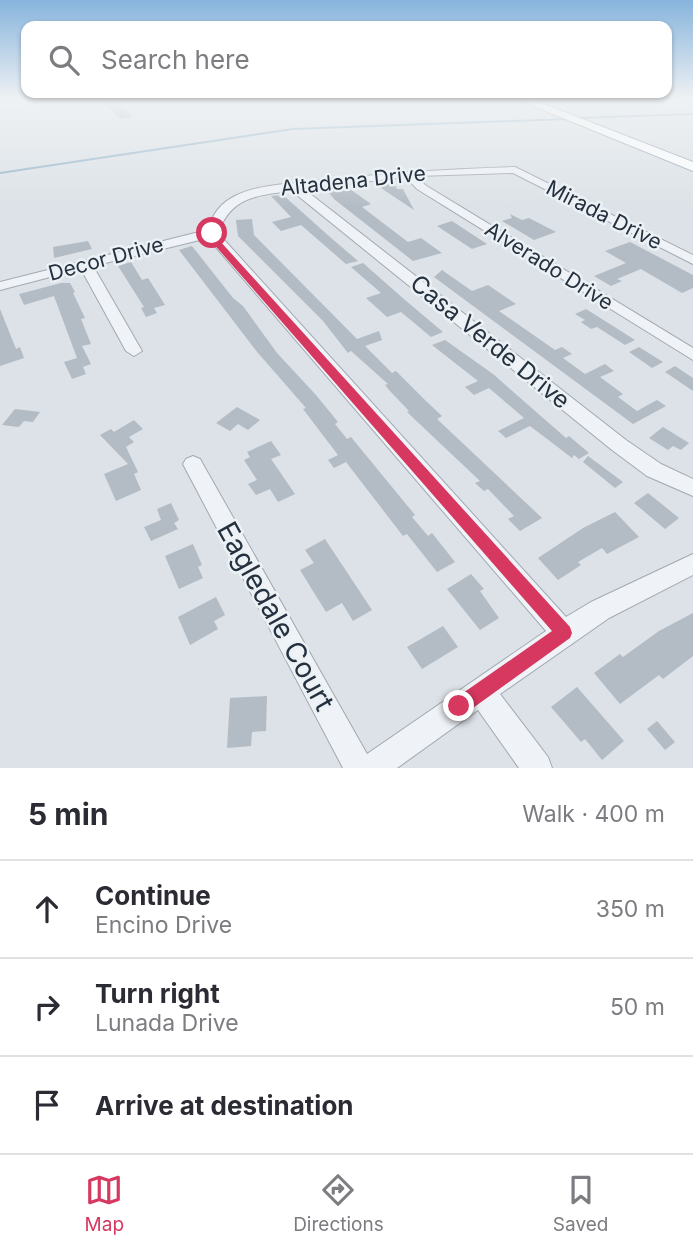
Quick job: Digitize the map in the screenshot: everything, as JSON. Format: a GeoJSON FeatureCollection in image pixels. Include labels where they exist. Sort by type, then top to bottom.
{"type":"FeatureCollection","features":[{"type":"Feature","properties":{"kind":"main road"},"geometry":{"type":"LineString","coordinates":[[612,135],[693,167]]}},
{"type":"Feature","properties":{"kind":"street","name":"Altadena Drive"},"geometry":{"type":"LineString","coordinates":[[212,233],[219,214],[230,204],[259,192],[409,173],[515,170]]}},
{"type":"Feature","properties":{"kind":"street","name":"Mirada Drive"},"geometry":{"type":"LineString","coordinates":[[515,170],[693,260]]}},
{"type":"Feature","properties":{"kind":"street","name":"Alverado Drive"},"geometry":{"type":"LineString","coordinates":[[409,173],[421,187],[693,355]]}},
{"type":"Feature","properties":{"kind":"street","name":"Casa Verde Drive"},"geometry":{"type":"LineString","coordinates":[[293,186],[619,445],[654,470],[693,488]]}},
{"type":"Feature","properties":{"kind":"street","name":"Decor Drive"},"geometry":{"type":"LineString","coordinates":[[0,286],[212,233]]}},
{"type":"Feature","properties":{"kind":"street"},"geometry":{"type":"LineString","coordinates":[[212,233],[215,240],[564,633]]}},
{"type":"Feature","properties":{"kind":"street"},"geometry":{"type":"LineString","coordinates":[[85,264],[134,351]]}},
{"type":"Feature","properties":{"kind":"street","name":"Eagledale Court"},"geometry":{"type":"LineString","coordinates":[[193,464],[359,768]]}},
{"type":"Feature","properties":{"kind":"street"},"geometry":{"type":"LineString","coordinates":[[372,768],[600,610],[693,564]]}},
{"type":"Feature","properties":{"kind":"street"},"geometry":{"type":"LineString","coordinates":[[482,693],[537,768]]}},
{"type":"Feature","properties":{"kind":"building"},"geometry":{"type":"Polygon","coordinates":[[[394,183],[397,189],[403,189],[414,210],[375,184],[394,183]]]}},
{"type":"Feature","properties":{"kind":"building"},"geometry":{"type":"Polygon","coordinates":[[[347,187],[371,204],[362,207],[408,242],[421,238],[442,253],[413,261],[334,199],[327,190],[347,187]]]}},
{"type":"Feature","properties":{"kind":"building"},"geometry":{"type":"Polygon","coordinates":[[[283,195],[358,261],[346,264],[301,225],[281,231],[272,222],[291,217],[271,196],[283,195]]]}},
{"type":"Feature","properties":{"kind":"building"},"geometry":{"type":"Polygon","coordinates":[[[510,214],[522,220],[529,218],[556,232],[534,240],[502,221],[512,218],[510,214]]]}},
{"type":"Feature","properties":{"kind":"building"},"geometry":{"type":"Polygon","coordinates":[[[252,219],[254,235],[357,339],[379,331],[382,340],[365,346],[392,373],[396,371],[442,416],[437,419],[542,518],[520,531],[508,519],[514,516],[488,489],[484,491],[475,483],[480,481],[407,412],[409,411],[385,385],[388,384],[351,351],[348,353],[323,321],[238,236],[236,220],[252,219]]]}},
{"type":"Feature","properties":{"kind":"building"},"geometry":{"type":"Polygon","coordinates":[[[452,221],[487,244],[472,249],[437,226],[452,221]]]}},
{"type":"Feature","properties":{"kind":"building"},"geometry":{"type":"Polygon","coordinates":[[[88,241],[92,249],[54,258],[53,247],[88,241]]]}},
{"type":"Feature","properties":{"kind":"building"},"geometry":{"type":"Polygon","coordinates":[[[630,242],[693,275],[693,288],[682,293],[641,269],[617,279],[622,281],[611,286],[594,276],[626,263],[605,251],[630,242]]]}},
{"type":"Feature","properties":{"kind":"building"},"geometry":{"type":"Polygon","coordinates":[[[192,246],[233,298],[243,306],[277,353],[338,422],[335,424],[347,439],[351,437],[415,515],[412,517],[428,536],[432,533],[455,562],[437,572],[407,534],[403,536],[346,462],[334,468],[328,460],[338,455],[303,409],[306,408],[258,353],[179,250],[192,246]]]}},
{"type":"Feature","properties":{"kind":"building"},"geometry":{"type":"Polygon","coordinates":[[[131,262],[142,280],[148,278],[165,305],[154,308],[157,313],[146,317],[141,308],[144,307],[118,266],[131,262]]]}},
{"type":"Feature","properties":{"kind":"building"},"geometry":{"type":"Polygon","coordinates":[[[363,263],[443,332],[431,337],[401,312],[387,317],[366,298],[381,293],[351,267],[363,263]]]}},
{"type":"Feature","properties":{"kind":"building"},"geometry":{"type":"Polygon","coordinates":[[[442,270],[472,291],[488,285],[516,304],[499,311],[555,350],[562,347],[572,354],[563,358],[585,374],[605,364],[614,371],[600,377],[623,394],[618,397],[637,411],[657,400],[666,406],[633,424],[434,277],[442,270]]]}},
{"type":"Feature","properties":{"kind":"building"},"geometry":{"type":"Polygon","coordinates":[[[70,283],[75,292],[73,293],[85,318],[81,319],[91,344],[82,346],[91,364],[83,367],[86,374],[72,379],[64,362],[77,358],[54,296],[24,305],[19,294],[70,283]]]}},
{"type":"Feature","properties":{"kind":"building"},"geometry":{"type":"Polygon","coordinates":[[[0,309],[16,349],[20,347],[24,358],[0,366],[0,309]]]}},
{"type":"Feature","properties":{"kind":"building"},"geometry":{"type":"Polygon","coordinates":[[[586,309],[635,340],[625,345],[597,327],[591,329],[581,322],[585,320],[575,314],[586,309]]]}},
{"type":"Feature","properties":{"kind":"building"},"geometry":{"type":"Polygon","coordinates":[[[445,340],[493,374],[566,438],[569,436],[589,453],[579,459],[574,455],[572,458],[530,426],[506,438],[498,431],[524,418],[489,388],[474,395],[465,387],[478,381],[432,345],[445,340]]]}},
{"type":"Feature","properties":{"kind":"building"},"geometry":{"type":"Polygon","coordinates":[[[639,347],[663,362],[652,368],[629,352],[639,347]]]}},
{"type":"Feature","properties":{"kind":"building"},"geometry":{"type":"Polygon","coordinates":[[[675,366],[693,378],[693,391],[665,372],[675,366]]]}},
{"type":"Feature","properties":{"kind":"building"},"geometry":{"type":"Polygon","coordinates":[[[237,407],[260,420],[248,430],[238,424],[230,431],[216,423],[237,407]]]}},
{"type":"Feature","properties":{"kind":"building"},"geometry":{"type":"Polygon","coordinates":[[[15,409],[40,412],[33,422],[24,421],[19,427],[2,425],[15,409]]]}},
{"type":"Feature","properties":{"kind":"building"},"geometry":{"type":"Polygon","coordinates":[[[134,420],[143,429],[129,437],[134,442],[126,447],[138,472],[134,474],[141,490],[116,501],[104,474],[128,464],[100,435],[111,429],[114,432],[134,420]]]}},
{"type":"Feature","properties":{"kind":"building"},"geometry":{"type":"Polygon","coordinates":[[[663,427],[689,443],[681,450],[673,446],[668,450],[649,438],[663,427]]]}},
{"type":"Feature","properties":{"kind":"building"},"geometry":{"type":"Polygon","coordinates":[[[271,441],[281,455],[271,459],[295,494],[278,502],[270,489],[256,495],[248,484],[257,480],[244,460],[250,457],[247,452],[271,441]]]}},
{"type":"Feature","properties":{"kind":"building"},"geometry":{"type":"Polygon","coordinates":[[[588,456],[623,482],[615,488],[583,462],[588,456]]]}},
{"type":"Feature","properties":{"kind":"building"},"geometry":{"type":"Polygon","coordinates":[[[648,493],[679,518],[665,529],[634,503],[648,493]]]}},
{"type":"Feature","properties":{"kind":"building"},"geometry":{"type":"Polygon","coordinates":[[[171,503],[179,520],[174,523],[178,529],[151,541],[144,527],[161,520],[157,509],[171,503]]]}},
{"type":"Feature","properties":{"kind":"building"},"geometry":{"type":"Polygon","coordinates":[[[615,512],[639,537],[607,554],[602,548],[578,562],[581,565],[558,580],[538,558],[583,528],[615,512]]]}},
{"type":"Feature","properties":{"kind":"building"},"geometry":{"type":"Polygon","coordinates":[[[325,539],[372,610],[353,621],[342,603],[326,612],[300,570],[314,563],[305,550],[325,539]]]}},
{"type":"Feature","properties":{"kind":"building"},"geometry":{"type":"Polygon","coordinates":[[[193,544],[202,565],[198,567],[203,578],[179,589],[165,556],[193,544]]]}},
{"type":"Feature","properties":{"kind":"building"},"geometry":{"type":"Polygon","coordinates":[[[471,574],[484,589],[480,591],[499,618],[480,630],[447,589],[471,574]]]}},
{"type":"Feature","properties":{"kind":"building"},"geometry":{"type":"Polygon","coordinates":[[[216,597],[225,615],[214,621],[218,629],[190,645],[178,617],[216,597]]]}},
{"type":"Feature","properties":{"kind":"building"},"geometry":{"type":"Polygon","coordinates":[[[693,613],[693,656],[663,679],[659,675],[620,704],[594,673],[620,654],[623,657],[659,631],[693,613]]]}},
{"type":"Feature","properties":{"kind":"building"},"geometry":{"type":"Polygon","coordinates":[[[443,626],[458,647],[422,669],[407,647],[443,626]]]}},
{"type":"Feature","properties":{"kind":"building"},"geometry":{"type":"Polygon","coordinates":[[[577,687],[624,741],[602,760],[585,739],[581,742],[551,707],[577,687]]]}},
{"type":"Feature","properties":{"kind":"building"},"geometry":{"type":"Polygon","coordinates":[[[267,696],[266,731],[252,732],[251,746],[227,748],[230,698],[267,696]]]}},
{"type":"Feature","properties":{"kind":"building"},"geometry":{"type":"Polygon","coordinates":[[[657,721],[675,742],[665,750],[647,729],[657,721]]]}},
{"type":"Feature","properties":{"kind":"waterway"},"geometry":{"type":"LineString","coordinates":[[0,173],[254,135]]}},
{"type":"Feature","properties":{"kind":"route"},"geometry":{"type":"LineString","coordinates":[[212,233],[215,240],[564,633],[482,693],[459,706]]}}]}
